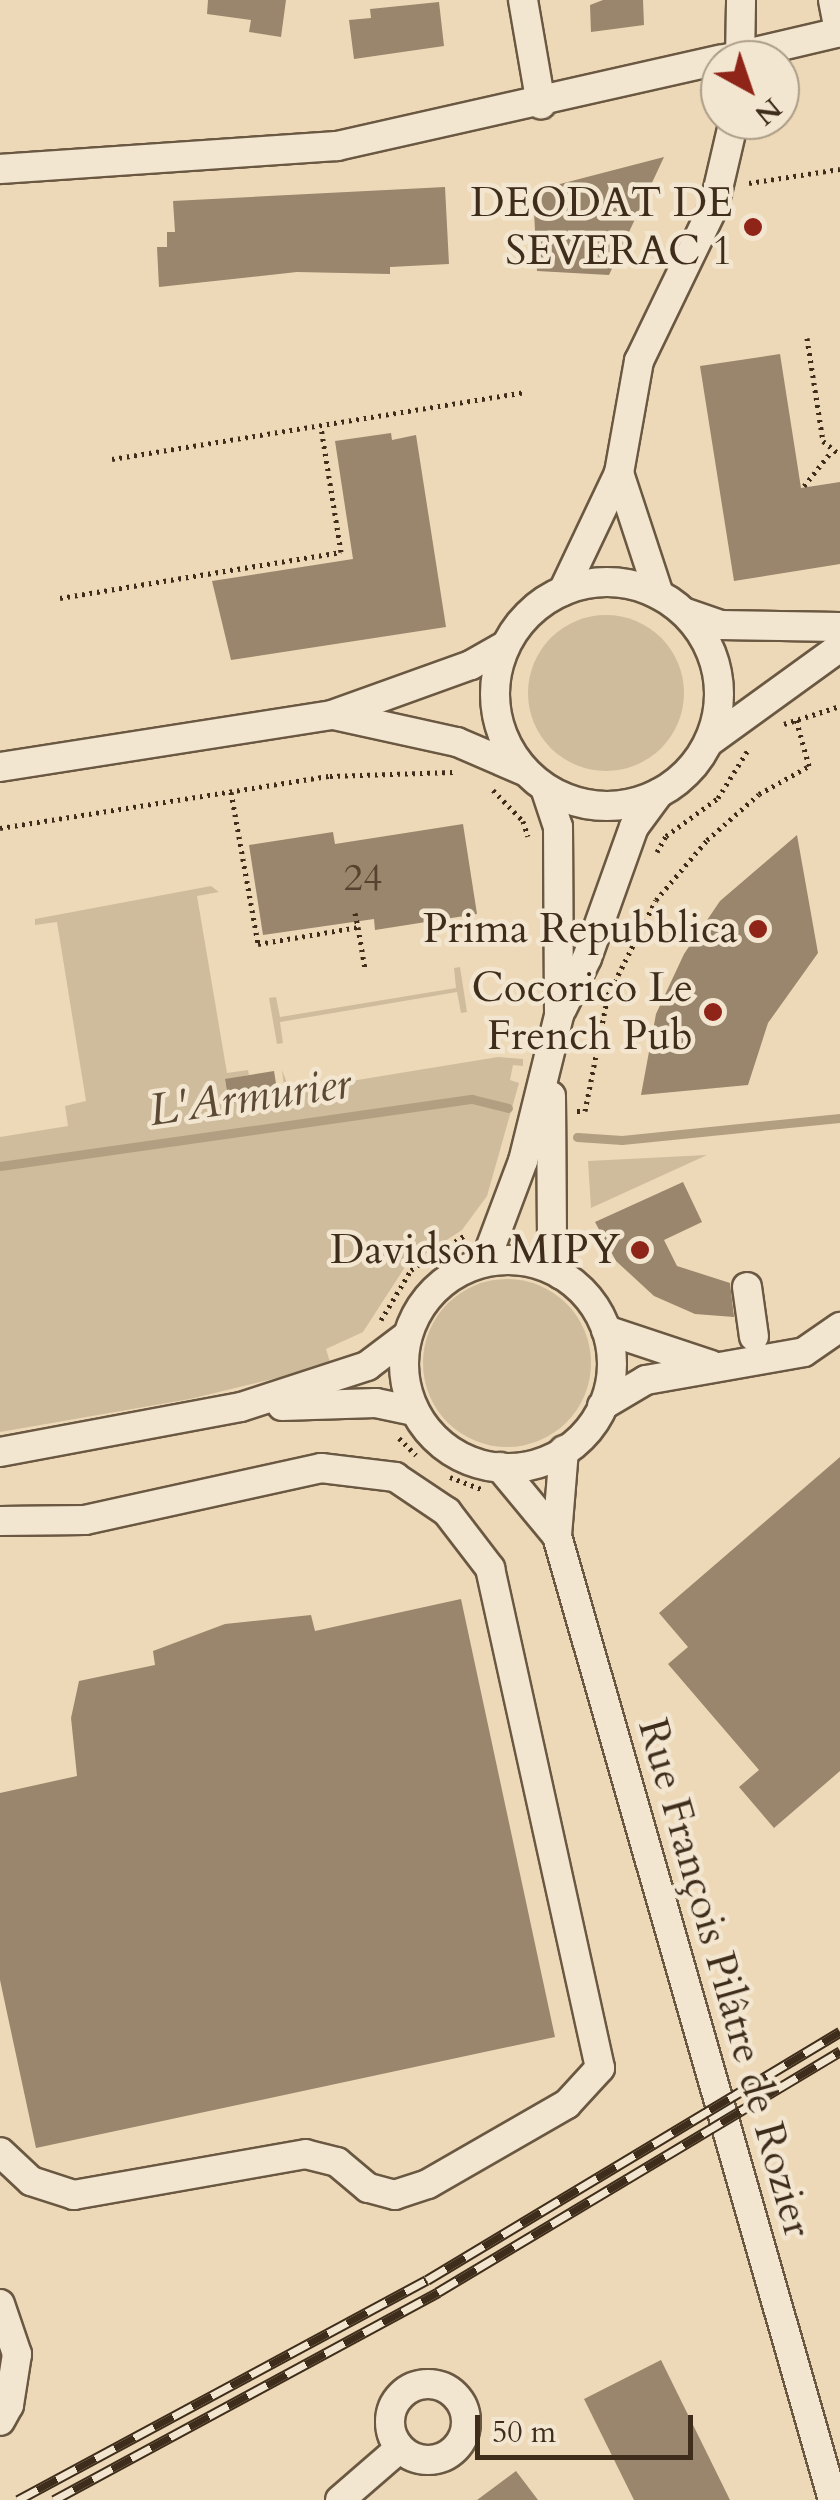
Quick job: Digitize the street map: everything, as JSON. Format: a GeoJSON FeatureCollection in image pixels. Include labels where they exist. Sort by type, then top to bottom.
{"type":"FeatureCollection","features":[{"type":"Feature","properties":{"kind":"street"},"geometry":{"type":"LineString","coordinates":[[522,0],[541,104]]}},
{"type":"Feature","properties":{"kind":"street"},"geometry":{"type":"LineString","coordinates":[[734,40],[741,0]]}},
{"type":"Feature","properties":{"kind":"street"},"geometry":{"type":"LineString","coordinates":[[800,42],[840,32],[834,0]]}},
{"type":"Feature","properties":{"kind":"street"},"geometry":{"type":"LineString","coordinates":[[0,169],[264,155],[404,136],[700,66]]}},
{"type":"Feature","properties":{"kind":"street"},"geometry":{"type":"LineString","coordinates":[[563,591],[619,473],[639,361],[714,206],[729,140]]}},
{"type":"Feature","properties":{"kind":"street"},"geometry":{"type":"LineString","coordinates":[[619,473],[659,595]]}},
{"type":"Feature","properties":{"kind":"street"},"geometry":{"type":"LineString","coordinates":[[561,1275],[552,1246],[551,1065],[559,1015],[558,827],[496,712],[506,645],[521,622],[563,591],[612,582],[659,595],[684,613],[720,625],[840,627]]}},
{"type":"Feature","properties":{"kind":"street"},"geometry":{"type":"LineString","coordinates":[[684,613],[711,651],[717,674],[708,743]]}},
{"type":"Feature","properties":{"kind":"street"},"geometry":{"type":"LineString","coordinates":[[0,768],[332,715],[471,665],[506,645]]}},
{"type":"Feature","properties":{"kind":"street"},"geometry":{"type":"LineString","coordinates":[[559,1015],[588,958],[634,827],[659,793],[708,743],[840,647]]}},
{"type":"Feature","properties":{"kind":"street"},"geometry":{"type":"LineString","coordinates":[[332,715],[457,742],[576,802],[610,806],[659,793]]}},
{"type":"Feature","properties":{"kind":"street"},"geometry":{"type":"LineString","coordinates":[[485,1262],[551,1065]]}},
{"type":"Feature","properties":{"kind":"street"},"geometry":{"type":"LineString","coordinates":[[0,1452],[241,1408],[367,1366],[408,1335],[445,1281],[485,1262],[524,1262],[561,1275],[591,1302],[606,1330],[611,1368],[602,1406]]}},
{"type":"Feature","properties":{"kind":"street"},"geometry":{"type":"LineString","coordinates":[[747,1287],[754,1337]]}},
{"type":"Feature","properties":{"kind":"street"},"geometry":{"type":"LineString","coordinates":[[408,1335],[405,1379],[416,1411],[444,1446],[496,1480],[564,1450],[602,1406],[646,1380],[712,1365],[804,1352],[840,1327]]}},
{"type":"Feature","properties":{"kind":"street"},"geometry":{"type":"LineString","coordinates":[[606,1330],[712,1365]]}},
{"type":"Feature","properties":{"kind":"street"},"geometry":{"type":"LineString","coordinates":[[241,1408],[376,1404],[416,1411]]}},
{"type":"Feature","properties":{"kind":"street","name":"Rue François Pilâtre de Rozier"},"geometry":{"type":"LineString","coordinates":[[564,1450],[557,1536],[833,2500]]}},
{"type":"Feature","properties":{"kind":"street"},"geometry":{"type":"LineString","coordinates":[[0,1521],[84,1520],[320,1468],[395,1477],[447,1512],[490,1568],[600,2068],[566,2104],[428,2184],[396,2195],[368,2188],[337,2162],[306,2154],[74,2196],[32,2181],[0,2152]]}},
{"type":"Feature","properties":{"kind":"street","name":"Rue François Pilâtre de Rozier"},"geometry":{"type":"LineString","coordinates":[[496,1480],[557,1536]]}},
{"type":"Feature","properties":{"kind":"street"},"geometry":{"type":"LineString","coordinates":[[0,2304],[16,2354],[10,2404],[0,2421]]}},
{"type":"Feature","properties":{"kind":"street"},"geometry":{"type":"LineString","coordinates":[[340,2500],[400,2448]]}},
{"type":"Feature","properties":{"kind":"path"},"geometry":{"type":"LineString","coordinates":[[744,184],[840,169]]}},
{"type":"Feature","properties":{"kind":"path"},"geometry":{"type":"LineString","coordinates":[[806,338],[824,441],[831,452],[840,455]]}},
{"type":"Feature","properties":{"kind":"path"},"geometry":{"type":"LineString","coordinates":[[112,459],[526,392]]}},
{"type":"Feature","properties":{"kind":"path"},"geometry":{"type":"LineString","coordinates":[[320,426],[341,552],[349,558]]}},
{"type":"Feature","properties":{"kind":"path"},"geometry":{"type":"LineString","coordinates":[[804,486],[831,452]]}},
{"type":"Feature","properties":{"kind":"path"},"geometry":{"type":"LineString","coordinates":[[60,598],[341,552]]}},
{"type":"Feature","properties":{"kind":"path"},"geometry":{"type":"LineString","coordinates":[[773,728],[840,706]]}},
{"type":"Feature","properties":{"kind":"path"},"geometry":{"type":"LineString","coordinates":[[567,1111],[585,1111],[608,994],[656,900],[733,817],[809,766],[796,720]]}},
{"type":"Feature","properties":{"kind":"path"},"geometry":{"type":"LineString","coordinates":[[614,876],[643,874],[666,836],[718,798],[752,742]]}},
{"type":"Feature","properties":{"kind":"path"},"geometry":{"type":"LineString","coordinates":[[0,828],[384,770],[462,772]]}},
{"type":"Feature","properties":{"kind":"path"},"geometry":{"type":"LineString","coordinates":[[486,783],[523,821],[533,853],[559,872]]}},
{"type":"Feature","properties":{"kind":"path"},"geometry":{"type":"LineString","coordinates":[[232,792],[258,944],[358,927]]}},
{"type":"Feature","properties":{"kind":"path"},"geometry":{"type":"LineString","coordinates":[[355,914],[365,969]]}},
{"type":"Feature","properties":{"kind":"path"},"geometry":{"type":"LineString","coordinates":[[371,1332],[411,1270],[477,1224]]}},
{"type":"Feature","properties":{"kind":"path"},"geometry":{"type":"LineString","coordinates":[[387,1430],[429,1466]]}},
{"type":"Feature","properties":{"kind":"path"},"geometry":{"type":"LineString","coordinates":[[440,1473],[496,1480]]}},
{"type":"Feature","properties":{"kind":"shaded area"},"geometry":{"type":"Polygon","coordinates":[[[606,615],[636,621],[661,638],[678,663],[684,693],[678,723],[661,748],[636,765],[606,771],[576,765],[551,748],[534,723],[528,693],[534,663],[551,638],[576,621],[606,615]]]}},
{"type":"Feature","properties":{"kind":"shaded area"},"geometry":{"type":"Polygon","coordinates":[[[211,886],[219,892],[197,896],[227,1073],[248,1070],[249,1075],[225,1080],[229,1104],[285,1095],[282,1070],[290,1091],[498,1057],[523,1059],[523,1066],[513,1065],[510,1080],[519,1083],[487,1196],[462,1230],[405,1267],[363,1332],[326,1349],[331,1365],[190,1399],[0,1432],[0,1137],[68,1126],[65,1106],[86,1101],[57,922],[35,925],[35,919],[211,886]]]}},
{"type":"Feature","properties":{"kind":"shaded area"},"geometry":{"type":"Polygon","coordinates":[[[460,967],[467,1012],[461,1013],[457,992],[280,1022],[283,1043],[277,1044],[269,998],[276,997],[280,1017],[456,988],[454,968],[460,967]]]}},
{"type":"Feature","properties":{"kind":"shaded area"},"geometry":{"type":"Polygon","coordinates":[[[707,1155],[591,1208],[588,1161],[707,1155]]]}},
{"type":"Feature","properties":{"kind":"shaded area"},"geometry":{"type":"Polygon","coordinates":[[[507,1279],[539,1285],[567,1303],[585,1331],[591,1363],[585,1395],[567,1423],[539,1441],[507,1447],[475,1441],[447,1423],[429,1395],[423,1363],[429,1331],[447,1303],[475,1285],[507,1279]]]}},
{"type":"Feature","properties":{"kind":"building"},"geometry":{"type":"Polygon","coordinates":[[[208,0],[286,0],[281,37],[249,32],[251,20],[207,14],[208,0]]]}},
{"type":"Feature","properties":{"kind":"building"},"geometry":{"type":"Polygon","coordinates":[[[603,0],[643,0],[644,25],[591,32],[590,5],[603,0]]]}},
{"type":"Feature","properties":{"kind":"building"},"geometry":{"type":"Polygon","coordinates":[[[439,2],[444,46],[354,59],[349,20],[371,18],[370,9],[439,2]]]}},
{"type":"Feature","properties":{"kind":"building"},"geometry":{"type":"Polygon","coordinates":[[[664,157],[609,275],[537,271],[533,191],[664,157]]]}},
{"type":"Feature","properties":{"kind":"building"},"geometry":{"type":"Polygon","coordinates":[[[445,187],[449,264],[390,267],[390,274],[297,272],[159,287],[157,247],[167,247],[167,232],[175,232],[173,201],[445,187]]]}},
{"type":"Feature","properties":{"kind":"building"},"geometry":{"type":"Polygon","coordinates":[[[780,354],[801,488],[840,482],[840,564],[734,581],[700,366],[780,354]]]}},
{"type":"Feature","properties":{"kind":"building"},"geometry":{"type":"Polygon","coordinates":[[[391,433],[392,440],[416,435],[446,627],[231,660],[212,581],[353,559],[335,441],[391,433]]]}},
{"type":"Feature","properties":{"kind":"building"},"geometry":{"type":"Polygon","coordinates":[[[463,824],[477,914],[375,930],[374,919],[263,935],[249,845],[333,832],[335,844],[463,824]]]}},
{"type":"Feature","properties":{"kind":"building"},"geometry":{"type":"Polygon","coordinates":[[[797,835],[818,953],[768,1023],[748,1085],[641,1095],[656,1014],[684,954],[720,901],[797,835]]]}},
{"type":"Feature","properties":{"kind":"building"},"geometry":{"type":"Polygon","coordinates":[[[274,1071],[278,1096],[229,1104],[225,1079],[274,1071]]]}},
{"type":"Feature","properties":{"kind":"building","name":"Davidson MIPY"},"geometry":{"type":"Polygon","coordinates":[[[683,1182],[702,1222],[664,1240],[677,1266],[730,1283],[734,1317],[695,1314],[654,1296],[616,1261],[595,1222],[683,1182]]]}},
{"type":"Feature","properties":{"kind":"building"},"geometry":{"type":"Polygon","coordinates":[[[840,1457],[840,1771],[774,1828],[739,1787],[759,1770],[668,1664],[688,1647],[659,1613],[840,1457]]]}},
{"type":"Feature","properties":{"kind":"building"},"geometry":{"type":"Polygon","coordinates":[[[461,1599],[555,2037],[36,2148],[0,1980],[0,1793],[77,1776],[71,1718],[79,1681],[155,1665],[153,1651],[225,1624],[311,1615],[315,1631],[461,1599]]]}},
{"type":"Feature","properties":{"kind":"building"},"geometry":{"type":"Polygon","coordinates":[[[661,2360],[730,2500],[634,2500],[584,2399],[661,2360]]]}},
{"type":"Feature","properties":{"kind":"building"},"geometry":{"type":"Polygon","coordinates":[[[516,2471],[538,2500],[477,2500],[516,2471]]]}},
{"type":"Feature","properties":{"kind":"waterway","name":"L'Armurier"},"geometry":{"type":"LineString","coordinates":[[0,1166],[472,1099],[508,1108]]}},
{"type":"Feature","properties":{"kind":"waterway","name":"L'Armurier"},"geometry":{"type":"LineString","coordinates":[[577,1137],[622,1140],[840,1118]]}},
{"type":"Feature","properties":{"kind":"railway"},"geometry":{"type":"LineString","coordinates":[[18,2500],[427,2280],[840,2032]]}},
{"type":"Feature","properties":{"kind":"railway"},"geometry":{"type":"LineString","coordinates":[[54,2500],[438,2292],[840,2051]]}},
{"type":"Feature","properties":{"kind":"place","name":"DEODAT DE SEVERAC 1"},"geometry":{"type":"Point","coordinates":[753,227]}},
{"type":"Feature","properties":{"kind":"place","name":"Prima Repubblica"},"geometry":{"type":"Point","coordinates":[758,929]}},
{"type":"Feature","properties":{"kind":"place","name":"Cocorico Le French Pub"},"geometry":{"type":"Point","coordinates":[713,1012]}},
{"type":"Feature","properties":{"kind":"place","name":"Davidson MIPY"},"geometry":{"type":"Point","coordinates":[640,1250]}}]}
